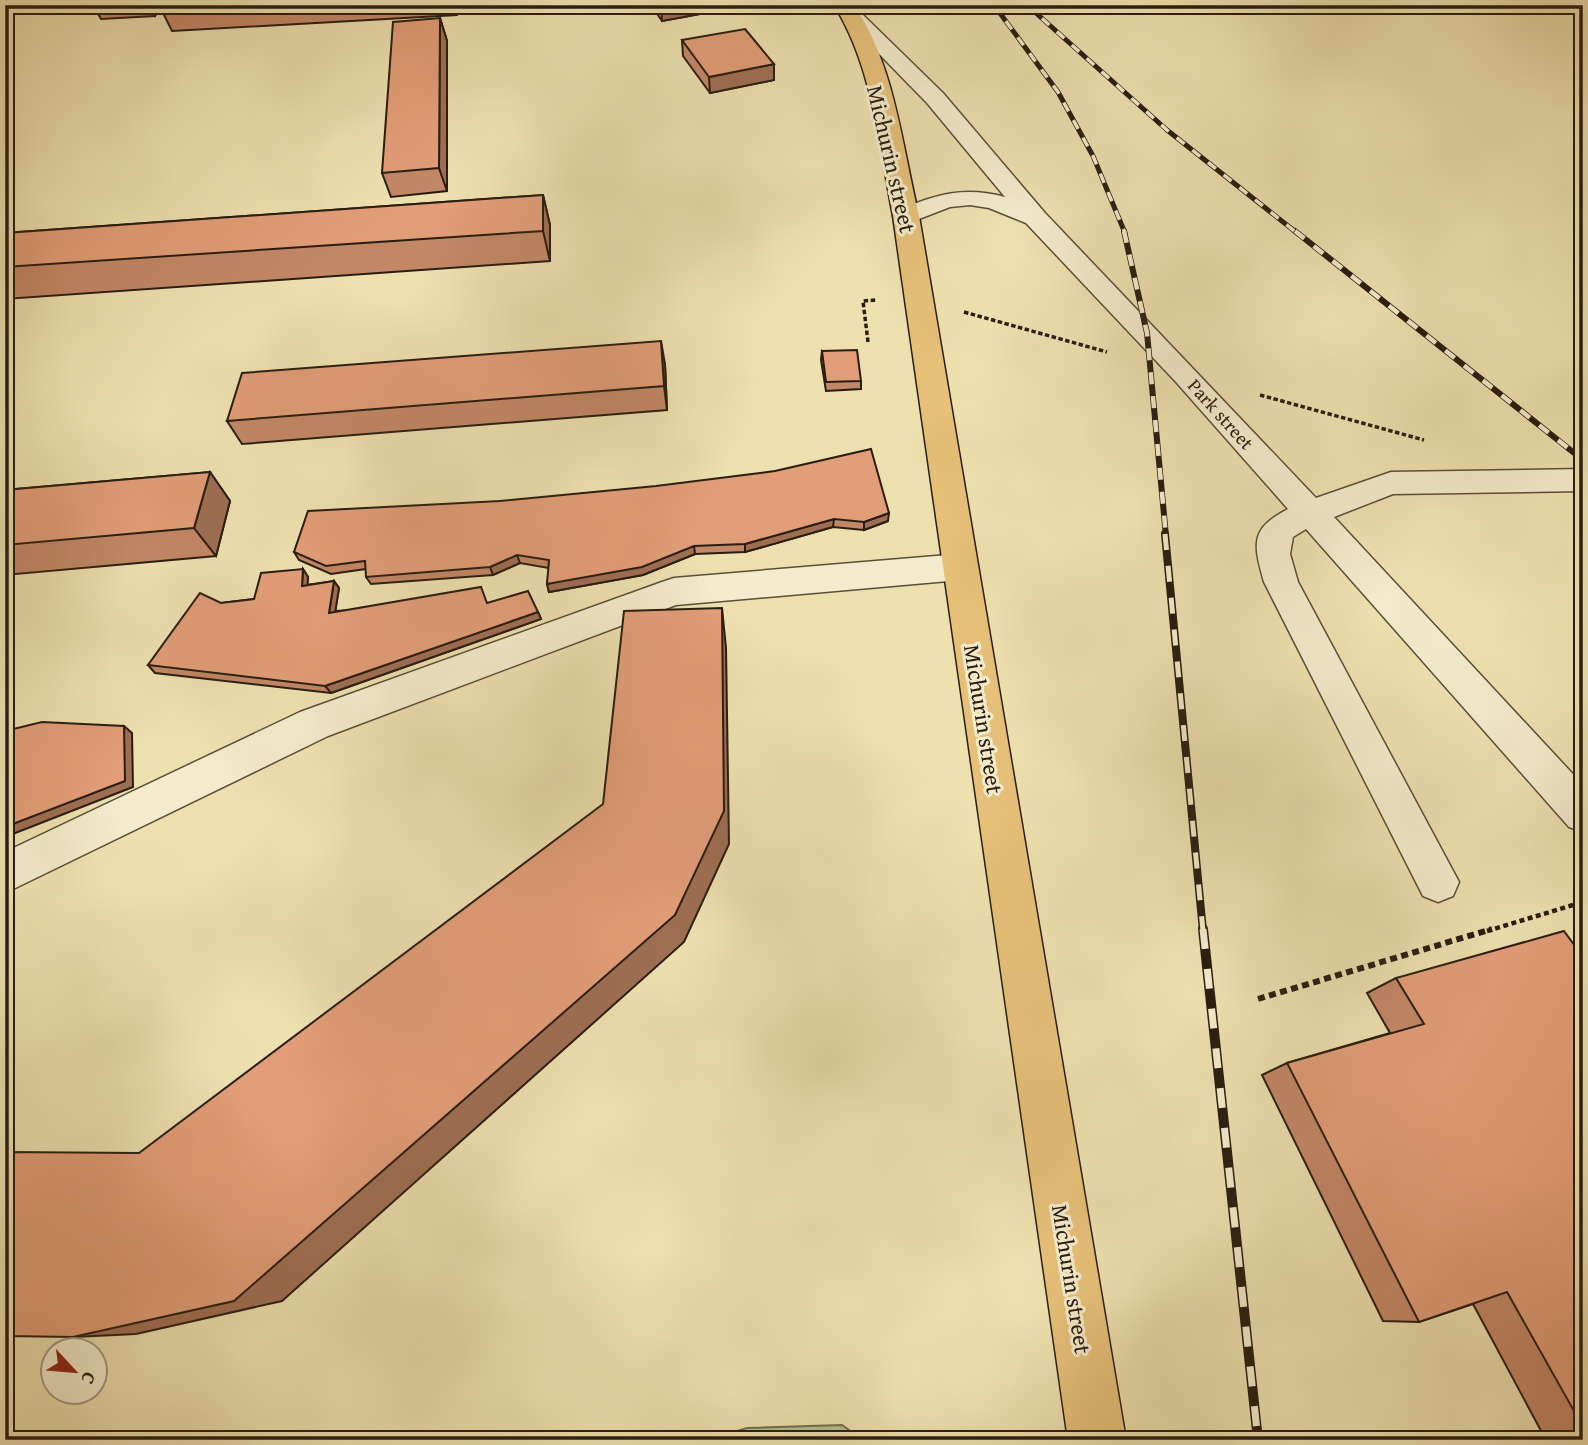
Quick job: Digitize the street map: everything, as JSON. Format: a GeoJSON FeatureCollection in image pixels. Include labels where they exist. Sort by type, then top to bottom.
{"type":"FeatureCollection","features":[{"type":"Feature","properties":{"kind":"main road","name":"Michurin street"},"geometry":{"type":"LineString","coordinates":[[850,12],[883,105],[906,216],[1097,1440]]}},
{"type":"Feature","properties":{"kind":"street","name":"Park street"},"geometry":{"type":"LineString","coordinates":[[850,12],[935,98],[1036,218],[1185,375],[1583,814]]}},
{"type":"Feature","properties":{"kind":"street"},"geometry":{"type":"LineString","coordinates":[[906,216],[938,201],[963,195],[991,199],[1036,218]]}},
{"type":"Feature","properties":{"kind":"street"},"geometry":{"type":"LineString","coordinates":[[1438,882],[1281,582],[1273,554],[1278,530],[1309,513],[1391,483],[1583,480]]}},
{"type":"Feature","properties":{"kind":"street"},"geometry":{"type":"LineString","coordinates":[[5,873],[314,724],[674,592],[960,567]]}},
{"type":"Feature","properties":{"kind":"path"},"geometry":{"type":"LineString","coordinates":[[1258,999],[1583,902]]}},
{"type":"Feature","properties":{"kind":"green space"},"geometry":{"type":"Polygon","coordinates":[[[842,1425],[863,1440],[707,1440],[747,1428],[842,1425]]]}},
{"type":"Feature","properties":{"kind":"building"},"geometry":{"type":"Polygon","coordinates":[[[162,5],[222,5],[161,9],[162,5]]]}},
{"type":"Feature","properties":{"kind":"building"},"geometry":{"type":"Polygon","coordinates":[[[440,18],[439,168],[382,173],[393,22],[440,18]]]}},
{"type":"Feature","properties":{"kind":"building"},"geometry":{"type":"Polygon","coordinates":[[[745,29],[774,64],[709,77],[682,40],[745,29]]]}},
{"type":"Feature","properties":{"kind":"building"},"geometry":{"type":"Polygon","coordinates":[[[543,195],[543,231],[5,267],[5,233],[543,195]]]}},
{"type":"Feature","properties":{"kind":"building"},"geometry":{"type":"Polygon","coordinates":[[[661,341],[664,386],[227,421],[242,373],[661,341]]]}},
{"type":"Feature","properties":{"kind":"building"},"geometry":{"type":"Polygon","coordinates":[[[857,350],[861,381],[826,382],[822,351],[857,350]]]}},
{"type":"Feature","properties":{"kind":"building"},"geometry":{"type":"Polygon","coordinates":[[[871,449],[889,513],[864,522],[834,519],[745,544],[694,546],[642,567],[547,584],[549,560],[517,555],[490,567],[366,577],[365,561],[326,566],[294,552],[308,511],[500,501],[656,486],[775,471],[871,449]]]}},
{"type":"Feature","properties":{"kind":"building"},"geometry":{"type":"Polygon","coordinates":[[[210,472],[194,528],[5,545],[5,490],[210,472]]]}},
{"type":"Feature","properties":{"kind":"building"},"geometry":{"type":"Polygon","coordinates":[[[303,569],[302,586],[334,581],[329,613],[481,587],[487,603],[528,591],[538,612],[325,686],[148,665],[200,593],[221,603],[254,599],[261,573],[303,569]]]}},
{"type":"Feature","properties":{"kind":"building"},"geometry":{"type":"Polygon","coordinates":[[[722,608],[724,811],[675,915],[234,1301],[77,1336],[5,1336],[5,1152],[139,1153],[603,804],[624,611],[722,608]]]}},
{"type":"Feature","properties":{"kind":"building"},"geometry":{"type":"Polygon","coordinates":[[[42,722],[124,726],[125,781],[5,827],[5,731],[42,722]]]}},
{"type":"Feature","properties":{"kind":"building"},"geometry":{"type":"Polygon","coordinates":[[[1564,931],[1583,957],[1583,1427],[1507,1292],[1419,1322],[1287,1063],[1424,1024],[1396,978],[1564,931]]]}},
{"type":"Feature","properties":{"kind":"railway"},"geometry":{"type":"LineString","coordinates":[[994,5],[1058,92],[1093,156],[1125,233]]}},
{"type":"Feature","properties":{"kind":"railway"},"geometry":{"type":"LineString","coordinates":[[1027,5],[1167,130],[1297,233]]}},
{"type":"Feature","properties":{"kind":"railway"},"geometry":{"type":"LineString","coordinates":[[1124,231],[1147,333],[1166,536]]}},
{"type":"Feature","properties":{"kind":"railway"},"geometry":{"type":"LineString","coordinates":[[1295,231],[1583,460]]}},
{"type":"Feature","properties":{"kind":"railway"},"geometry":{"type":"LineString","coordinates":[[1165,534],[1203,931]]}},
{"type":"Feature","properties":{"kind":"railway"},"geometry":{"type":"LineString","coordinates":[[1203,929],[1258,1440]]}}]}
